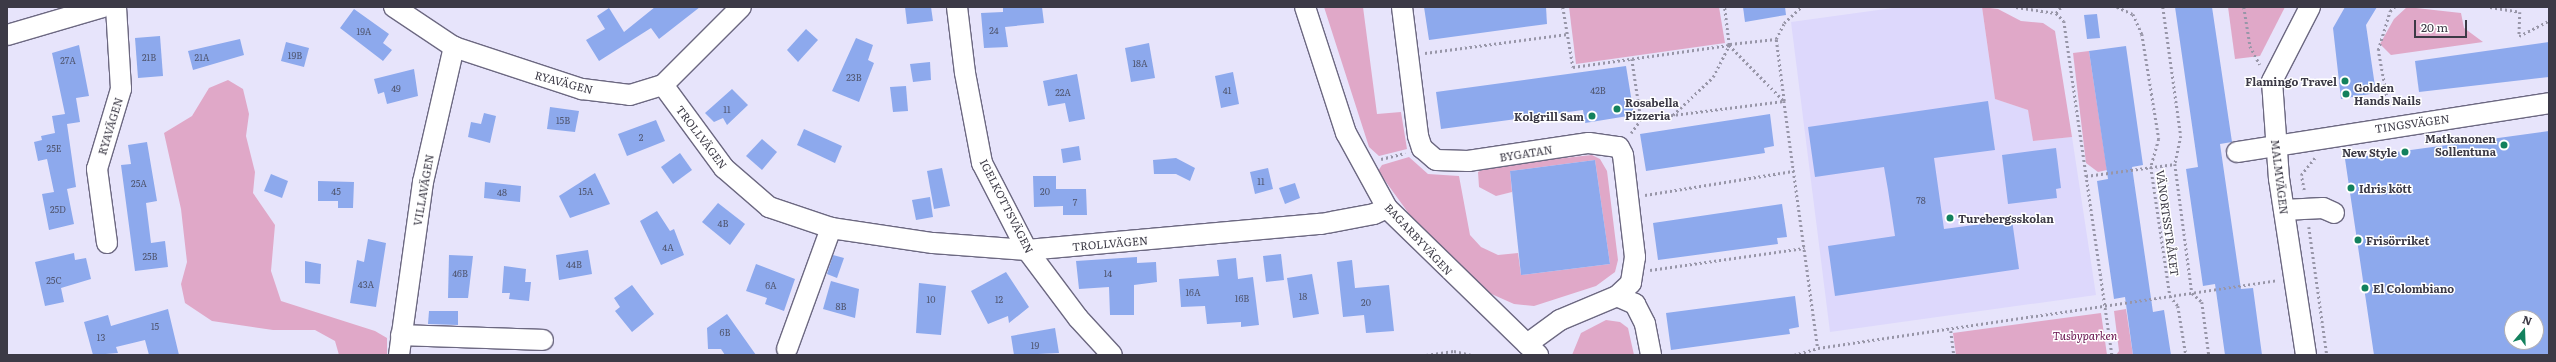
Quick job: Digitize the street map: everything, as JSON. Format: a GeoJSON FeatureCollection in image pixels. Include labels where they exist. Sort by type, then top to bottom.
{"type":"FeatureCollection","features":[{"type":"Feature","properties":{"kind":"street"},"geometry":{"type":"LineString","coordinates":[[7,35],[103,7]]}},
{"type":"Feature","properties":{"kind":"street","name":"RYAVÄGEN"},"geometry":{"type":"LineString","coordinates":[[106,243],[97,169],[121,89],[116,7]]}},
{"type":"Feature","properties":{"kind":"street","name":"RYAVÄGEN"},"geometry":{"type":"LineString","coordinates":[[394,7],[454,47],[582,89],[630,95],[663,85],[741,7]]}},
{"type":"Feature","properties":{"kind":"street","name":"IGELKOTTSVÄGEN"},"geometry":{"type":"LineString","coordinates":[[958,7],[965,73],[982,163],[1027,250],[1078,318],[1112,355]]}},
{"type":"Feature","properties":{"kind":"street","name":"BAGARBYVÄGEN"},"geometry":{"type":"LineString","coordinates":[[1305,7],[1346,133],[1388,208],[1533,350]]}},
{"type":"Feature","properties":{"kind":"street","name":"BYGATAN"},"geometry":{"type":"LineString","coordinates":[[1402,7],[1418,136],[1422,148],[1436,160],[1468,161],[1589,143],[1619,147]]}},
{"type":"Feature","properties":{"kind":"street","name":"MALMVÄGEN"},"geometry":{"type":"LineString","coordinates":[[2306,355],[2275,144],[2272,81],[2310,7]]}},
{"type":"Feature","properties":{"kind":"street","name":"VILLAVÄGEN"},"geometry":{"type":"LineString","coordinates":[[399,355],[423,182],[454,47]]}},
{"type":"Feature","properties":{"kind":"street","name":"TROLLVÄGEN"},"geometry":{"type":"LineString","coordinates":[[663,85],[724,168],[769,207],[831,228],[933,243],[1027,250],[1321,224],[1374,214],[1388,208]]}},
{"type":"Feature","properties":{"kind":"street","name":"TINGSVÄGEN"},"geometry":{"type":"LineString","coordinates":[[2237,152],[2275,144],[2549,103]]}},
{"type":"Feature","properties":{"kind":"street"},"geometry":{"type":"LineString","coordinates":[[1533,350],[1560,320],[1617,296],[1631,283],[1635,257],[1623,155],[1619,147]]}},
{"type":"Feature","properties":{"kind":"street"},"geometry":{"type":"LineString","coordinates":[[2284,210],[2306,208],[2334,213]]}},
{"type":"Feature","properties":{"kind":"street"},"geometry":{"type":"LineString","coordinates":[[787,349],[831,228]]}},
{"type":"Feature","properties":{"kind":"street"},"geometry":{"type":"LineString","coordinates":[[1617,296],[1635,304],[1645,324],[1652,355]]}},
{"type":"Feature","properties":{"kind":"street"},"geometry":{"type":"LineString","coordinates":[[401,335],[543,340]]}},
{"type":"Feature","properties":{"kind":"path"},"geometry":{"type":"LineString","coordinates":[[1563,7],[1573,68],[1729,44],[1776,39]]}},
{"type":"Feature","properties":{"kind":"path"},"geometry":{"type":"LineString","coordinates":[[1673,115],[1713,77],[1729,44],[1724,7]]}},
{"type":"Feature","properties":{"kind":"path"},"geometry":{"type":"LineString","coordinates":[[1801,7],[1784,23],[1776,39],[1818,348]]}},
{"type":"Feature","properties":{"kind":"path"},"geometry":{"type":"LineString","coordinates":[[2016,7],[2056,13],[2064,21],[2112,355]]}},
{"type":"Feature","properties":{"kind":"path"},"geometry":{"type":"LineString","coordinates":[[2056,13],[2061,7]]}},
{"type":"Feature","properties":{"kind":"path","name":"VÄNORTSSTRÅKET"},"geometry":{"type":"LineString","coordinates":[[2117,7],[2133,14],[2142,34],[2159,139],[2151,167],[2170,296],[2178,306],[2186,355]]}},
{"type":"Feature","properties":{"kind":"path","name":"VÄNORTSSTRÅKET"},"geometry":{"type":"LineString","coordinates":[[2163,7],[2181,136],[2175,164],[2192,293],[2202,302],[2210,355]]}},
{"type":"Feature","properties":{"kind":"path"},"geometry":{"type":"LineString","coordinates":[[2244,7],[2250,46],[2272,81]]}},
{"type":"Feature","properties":{"kind":"path"},"geometry":{"type":"LineString","coordinates":[[2388,105],[2378,50],[2390,11],[2395,7]]}},
{"type":"Feature","properties":{"kind":"path"},"geometry":{"type":"LineString","coordinates":[[2490,7],[2520,12],[2519,36],[2549,21]]}},
{"type":"Feature","properties":{"kind":"path"},"geometry":{"type":"LineString","coordinates":[[1420,53],[1568,34]]}},
{"type":"Feature","properties":{"kind":"path"},"geometry":{"type":"LineString","coordinates":[[1729,44],[1784,101]]}},
{"type":"Feature","properties":{"kind":"path"},"geometry":{"type":"LineString","coordinates":[[1632,59],[1641,119]]}},
{"type":"Feature","properties":{"kind":"path"},"geometry":{"type":"LineString","coordinates":[[1619,147],[1641,119],[1784,101]]}},
{"type":"Feature","properties":{"kind":"path"},"geometry":{"type":"LineString","coordinates":[[1374,160],[1407,152]]}},
{"type":"Feature","properties":{"kind":"path"},"geometry":{"type":"LineString","coordinates":[[2317,156],[2301,176],[2327,355]]}},
{"type":"Feature","properties":{"kind":"path"},"geometry":{"type":"LineString","coordinates":[[2086,176],[2175,164]]}},
{"type":"Feature","properties":{"kind":"path"},"geometry":{"type":"LineString","coordinates":[[1639,196],[1794,172]]}},
{"type":"Feature","properties":{"kind":"path"},"geometry":{"type":"LineString","coordinates":[[1648,270],[1804,248]]}},
{"type":"Feature","properties":{"kind":"path"},"geometry":{"type":"LineString","coordinates":[[1794,355],[1818,348],[1951,331],[2104,305],[2278,279]]}},
{"type":"Feature","properties":{"kind":"path"},"geometry":{"type":"LineString","coordinates":[[1951,331],[1954,355]]}},
{"type":"Feature","properties":{"kind":"path"},"geometry":{"type":"LineString","coordinates":[[1426,355],[1454,351],[1472,355]]}},
{"type":"Feature","properties":{"kind":"shaded area","name":"Turebergsskolan"},"geometry":{"type":"Polygon","coordinates":[[[1900,7],[1982,7],[1995,99],[2028,110],[2033,141],[2072,137],[2096,295],[1830,332],[1791,22],[1900,7]]]}},
{"type":"Feature","properties":{"kind":"green space"},"geometry":{"type":"Polygon","coordinates":[[[1324,7],[1363,7],[1377,114],[1401,112],[1407,149],[1379,156],[1369,147],[1324,7]]]}},
{"type":"Feature","properties":{"kind":"green space"},"geometry":{"type":"Polygon","coordinates":[[[1569,7],[1719,7],[1725,43],[1576,64],[1569,7]]]}},
{"type":"Feature","properties":{"kind":"green space"},"geometry":{"type":"Polygon","coordinates":[[[1982,7],[1998,9],[2021,21],[2043,23],[2055,31],[2072,137],[2033,141],[2028,110],[1995,99],[1982,7]]]}},
{"type":"Feature","properties":{"kind":"green space"},"geometry":{"type":"Polygon","coordinates":[[[2228,7],[2285,7],[2260,56],[2235,59],[2228,7]]]}},
{"type":"Feature","properties":{"kind":"green space"},"geometry":{"type":"Polygon","coordinates":[[[2407,7],[2461,13],[2464,28],[2483,42],[2391,55],[2380,44],[2394,19],[2407,7]]]}},
{"type":"Feature","properties":{"kind":"green space"},"geometry":{"type":"Polygon","coordinates":[[[2089,51],[2107,170],[2098,172],[2086,163],[2073,53],[2089,51]]]}},
{"type":"Feature","properties":{"kind":"green space"},"geometry":{"type":"Polygon","coordinates":[[[228,80],[243,89],[249,114],[246,136],[255,172],[253,193],[275,225],[271,271],[281,301],[375,331],[387,338],[387,355],[339,355],[335,341],[315,330],[273,330],[212,321],[185,303],[181,284],[187,262],[181,209],[164,133],[192,116],[209,88],[228,80]]]}},
{"type":"Feature","properties":{"kind":"green space"},"geometry":{"type":"Polygon","coordinates":[[[1592,155],[1600,159],[1607,171],[1618,260],[1615,272],[1596,286],[1534,306],[1514,304],[1487,292],[1420,229],[1378,171],[1382,165],[1409,157],[1428,174],[1459,176],[1470,235],[1481,247],[1498,255],[1518,253],[1521,275],[1610,264],[1595,160],[1510,171],[1512,192],[1496,196],[1479,187],[1478,172],[1490,166],[1592,155]]]}},
{"type":"Feature","properties":{"kind":"green space"},"geometry":{"type":"Polygon","coordinates":[[[2126,309],[2133,355],[2116,355],[2119,351],[2114,311],[2126,309]]]}},
{"type":"Feature","properties":{"kind":"green space","name":"Tusbyparken"},"geometry":{"type":"Polygon","coordinates":[[[2101,313],[2107,355],[1956,355],[1953,333],[2101,313]]]}},
{"type":"Feature","properties":{"kind":"green space"},"geometry":{"type":"Polygon","coordinates":[[[1606,320],[1620,322],[1628,328],[1634,355],[1572,355],[1581,333],[1606,320]]]}},
{"type":"Feature","properties":{"kind":"building"},"geometry":{"type":"Polygon","coordinates":[[[655,7],[700,7],[659,39],[651,28],[599,61],[586,40],[605,29],[597,16],[609,8],[624,32],[655,7]]]}},
{"type":"Feature","properties":{"kind":"building"},"geometry":{"type":"Polygon","coordinates":[[[905,7],[931,7],[933,21],[907,24],[905,7]]]}},
{"type":"Feature","properties":{"kind":"building"},"geometry":{"type":"Polygon","coordinates":[[[1003,7],[1042,7],[1044,23],[1005,27],[1008,47],[984,48],[981,13],[1003,12],[1003,7]]]}},
{"type":"Feature","properties":{"kind":"building"},"geometry":{"type":"Polygon","coordinates":[[[1424,7],[1546,7],[1547,24],[1429,40],[1424,7]]]}},
{"type":"Feature","properties":{"kind":"building"},"geometry":{"type":"Polygon","coordinates":[[[1743,7],[1785,7],[1786,15],[1745,22],[1743,7]]]}},
{"type":"Feature","properties":{"kind":"building"},"geometry":{"type":"Polygon","coordinates":[[[2175,7],[2212,7],[2232,142],[2220,144],[2241,289],[2253,288],[2262,355],[2225,355],[2215,284],[2203,286],[2186,169],[2198,167],[2175,7]]]}},
{"type":"Feature","properties":{"kind":"building"},"geometry":{"type":"Polygon","coordinates":[[[2345,7],[2377,7],[2366,25],[2376,93],[2341,99],[2333,28],[2345,7]]]}},
{"type":"Feature","properties":{"kind":"building"},"geometry":{"type":"Polygon","coordinates":[[[354,9],[389,34],[383,43],[392,50],[383,61],[340,28],[354,9]]]}},
{"type":"Feature","properties":{"kind":"building"},"geometry":{"type":"Polygon","coordinates":[[[2097,14],[2100,38],[2087,39],[2084,15],[2097,14]]]}},
{"type":"Feature","properties":{"kind":"building"},"geometry":{"type":"Polygon","coordinates":[[[806,29],[818,40],[798,62],[787,50],[806,29]]]}},
{"type":"Feature","properties":{"kind":"building"},"geometry":{"type":"Polygon","coordinates":[[[160,36],[163,76],[138,78],[135,38],[160,36]]]}},
{"type":"Feature","properties":{"kind":"building"},"geometry":{"type":"Polygon","coordinates":[[[856,38],[873,45],[868,60],[874,63],[859,102],[832,91],[856,38]]]}},
{"type":"Feature","properties":{"kind":"building"},"geometry":{"type":"Polygon","coordinates":[[[240,39],[244,55],[193,70],[188,51],[240,39]]]}},
{"type":"Feature","properties":{"kind":"building"},"geometry":{"type":"Polygon","coordinates":[[[286,42],[309,48],[304,67],[281,61],[286,42]]]}},
{"type":"Feature","properties":{"kind":"building"},"geometry":{"type":"Polygon","coordinates":[[[2549,42],[2549,77],[2419,92],[2415,61],[2549,42]]]}},
{"type":"Feature","properties":{"kind":"building"},"geometry":{"type":"Polygon","coordinates":[[[1149,43],[1155,78],[1131,82],[1125,48],[1149,43]]]}},
{"type":"Feature","properties":{"kind":"building"},"geometry":{"type":"Polygon","coordinates":[[[79,45],[89,96],[76,98],[80,122],[67,124],[76,187],[67,189],[74,224],[49,230],[42,194],[54,192],[47,159],[38,161],[34,142],[42,140],[41,136],[55,133],[52,116],[65,114],[52,53],[79,45]]]}},
{"type":"Feature","properties":{"kind":"building"},"geometry":{"type":"Polygon","coordinates":[[[2126,46],[2143,165],[2132,167],[2153,312],[2164,310],[2171,355],[2133,355],[2125,297],[2114,299],[2097,181],[2108,179],[2089,51],[2126,46]]]}},
{"type":"Feature","properties":{"kind":"building"},"geometry":{"type":"Polygon","coordinates":[[[930,62],[931,80],[913,82],[910,64],[930,62]]]}},
{"type":"Feature","properties":{"kind":"building"},"geometry":{"type":"Polygon","coordinates":[[[1626,66],[1634,115],[1585,123],[1583,110],[1441,129],[1436,92],[1626,66]]]}},
{"type":"Feature","properties":{"kind":"building"},"geometry":{"type":"Polygon","coordinates":[[[414,69],[418,96],[387,104],[384,92],[378,94],[374,79],[414,69]]]}},
{"type":"Feature","properties":{"kind":"building"},"geometry":{"type":"Polygon","coordinates":[[[1233,72],[1239,104],[1221,108],[1215,76],[1233,72]]]}},
{"type":"Feature","properties":{"kind":"building"},"geometry":{"type":"Polygon","coordinates":[[[1077,74],[1085,119],[1069,122],[1065,103],[1048,106],[1043,81],[1077,74]]]}},
{"type":"Feature","properties":{"kind":"building"},"geometry":{"type":"Polygon","coordinates":[[[906,86],[908,111],[893,112],[890,87],[906,86]]]}},
{"type":"Feature","properties":{"kind":"building"},"geometry":{"type":"Polygon","coordinates":[[[732,89],[748,105],[727,125],[723,118],[714,122],[705,113],[732,89]]]}},
{"type":"Feature","properties":{"kind":"building"},"geometry":{"type":"Polygon","coordinates":[[[1988,101],[1995,150],[1934,158],[1944,229],[2012,220],[2019,269],[1835,296],[1828,246],[1895,236],[1888,190],[1884,167],[1815,177],[1808,127],[1988,101]]]}},
{"type":"Feature","properties":{"kind":"building"},"geometry":{"type":"Polygon","coordinates":[[[550,107],[579,111],[575,132],[547,129],[550,107]]]}},
{"type":"Feature","properties":{"kind":"building"},"geometry":{"type":"Polygon","coordinates":[[[484,113],[496,116],[490,143],[468,137],[471,122],[481,124],[484,113]]]}},
{"type":"Feature","properties":{"kind":"building"},"geometry":{"type":"Polygon","coordinates":[[[1770,114],[1774,146],[1764,148],[1765,153],[1646,171],[1640,134],[1770,114]]]}},
{"type":"Feature","properties":{"kind":"building"},"geometry":{"type":"Polygon","coordinates":[[[656,120],[665,141],[627,156],[618,134],[656,120]]]}},
{"type":"Feature","properties":{"kind":"building"},"geometry":{"type":"Polygon","coordinates":[[[804,129],[842,146],[835,163],[797,145],[804,129]]]}},
{"type":"Feature","properties":{"kind":"building"},"geometry":{"type":"Polygon","coordinates":[[[2549,131],[2549,355],[2374,355],[2345,159],[2549,131]]]}},
{"type":"Feature","properties":{"kind":"building"},"geometry":{"type":"Polygon","coordinates":[[[762,139],[777,152],[762,170],[746,156],[762,139]]]}},
{"type":"Feature","properties":{"kind":"building"},"geometry":{"type":"Polygon","coordinates":[[[147,142],[157,201],[146,203],[151,243],[165,241],[168,267],[135,271],[121,165],[131,164],[128,145],[147,142]]]}},
{"type":"Feature","properties":{"kind":"building"},"geometry":{"type":"Polygon","coordinates":[[[1079,146],[1081,160],[1063,163],[1061,149],[1079,146]]]}},
{"type":"Feature","properties":{"kind":"building"},"geometry":{"type":"Polygon","coordinates":[[[2056,148],[2061,188],[2056,189],[2057,198],[2008,204],[2002,155],[2056,148]]]}},
{"type":"Feature","properties":{"kind":"building"},"geometry":{"type":"Polygon","coordinates":[[[680,153],[692,170],[673,184],[661,167],[680,153]]]}},
{"type":"Feature","properties":{"kind":"building"},"geometry":{"type":"Polygon","coordinates":[[[1176,158],[1195,168],[1190,181],[1176,174],[1154,174],[1153,160],[1176,158]]]}},
{"type":"Feature","properties":{"kind":"building"},"geometry":{"type":"Polygon","coordinates":[[[1595,160],[1610,264],[1521,275],[1510,171],[1595,160]]]}},
{"type":"Feature","properties":{"kind":"building"},"geometry":{"type":"Polygon","coordinates":[[[942,168],[950,206],[934,209],[927,171],[942,168]]]}},
{"type":"Feature","properties":{"kind":"building"},"geometry":{"type":"Polygon","coordinates":[[[1268,168],[1273,189],[1255,194],[1250,172],[1268,168]]]}},
{"type":"Feature","properties":{"kind":"building"},"geometry":{"type":"Polygon","coordinates":[[[595,173],[610,204],[570,218],[559,196],[595,173]]]}},
{"type":"Feature","properties":{"kind":"building"},"geometry":{"type":"Polygon","coordinates":[[[271,174],[288,181],[282,198],[264,191],[271,174]]]}},
{"type":"Feature","properties":{"kind":"building"},"geometry":{"type":"Polygon","coordinates":[[[1033,176],[1056,176],[1056,189],[1086,189],[1087,215],[1063,215],[1063,206],[1034,207],[1033,176]]]}},
{"type":"Feature","properties":{"kind":"building"},"geometry":{"type":"Polygon","coordinates":[[[318,181],[354,182],[353,208],[338,208],[338,201],[318,201],[318,181]]]}},
{"type":"Feature","properties":{"kind":"building"},"geometry":{"type":"Polygon","coordinates":[[[485,182],[521,186],[520,202],[484,198],[485,182]]]}},
{"type":"Feature","properties":{"kind":"building"},"geometry":{"type":"Polygon","coordinates":[[[1295,183],[1300,198],[1285,204],[1279,188],[1295,183]]]}},
{"type":"Feature","properties":{"kind":"building"},"geometry":{"type":"Polygon","coordinates":[[[930,197],[933,217],[916,220],[912,200],[930,197]]]}},
{"type":"Feature","properties":{"kind":"building"},"geometry":{"type":"Polygon","coordinates":[[[718,203],[745,224],[730,245],[702,222],[718,203]]]}},
{"type":"Feature","properties":{"kind":"building"},"geometry":{"type":"Polygon","coordinates":[[[1782,204],[1787,237],[1777,238],[1778,244],[1658,260],[1653,223],[1782,204]]]}},
{"type":"Feature","properties":{"kind":"building"},"geometry":{"type":"Polygon","coordinates":[[[657,211],[670,231],[674,229],[684,255],[661,265],[640,221],[657,211]]]}},
{"type":"Feature","properties":{"kind":"building"},"geometry":{"type":"Polygon","coordinates":[[[368,239],[386,243],[376,307],[350,303],[357,260],[364,262],[368,239]]]}},
{"type":"Feature","properties":{"kind":"building"},"geometry":{"type":"Polygon","coordinates":[[[588,250],[592,274],[559,280],[556,255],[588,250]]]}},
{"type":"Feature","properties":{"kind":"building"},"geometry":{"type":"Polygon","coordinates":[[[74,253],[75,260],[86,258],[91,279],[61,288],[64,302],[45,306],[35,262],[74,253]]]}},
{"type":"Feature","properties":{"kind":"building"},"geometry":{"type":"Polygon","coordinates":[[[1281,254],[1284,280],[1266,282],[1263,256],[1281,254]]]}},
{"type":"Feature","properties":{"kind":"building"},"geometry":{"type":"Polygon","coordinates":[[[449,255],[473,256],[468,298],[448,298],[449,255]]]}},
{"type":"Feature","properties":{"kind":"building"},"geometry":{"type":"Polygon","coordinates":[[[833,255],[844,258],[837,278],[827,274],[833,255]]]}},
{"type":"Feature","properties":{"kind":"building"},"geometry":{"type":"Polygon","coordinates":[[[1137,257],[1137,263],[1156,262],[1157,282],[1134,285],[1134,315],[1110,315],[1109,287],[1079,289],[1076,261],[1137,257]]]}},
{"type":"Feature","properties":{"kind":"building"},"geometry":{"type":"Polygon","coordinates":[[[1236,258],[1238,279],[1253,277],[1259,325],[1241,327],[1241,322],[1207,324],[1205,306],[1181,307],[1179,279],[1219,276],[1217,260],[1236,258]]]}},
{"type":"Feature","properties":{"kind":"building"},"geometry":{"type":"Polygon","coordinates":[[[1352,260],[1355,288],[1389,285],[1394,331],[1366,333],[1364,315],[1343,317],[1337,262],[1352,260]]]}},
{"type":"Feature","properties":{"kind":"building"},"geometry":{"type":"Polygon","coordinates":[[[305,261],[321,264],[320,284],[305,283],[305,261]]]}},
{"type":"Feature","properties":{"kind":"building"},"geometry":{"type":"Polygon","coordinates":[[[756,264],[795,279],[784,311],[765,304],[767,298],[746,291],[756,264]]]}},
{"type":"Feature","properties":{"kind":"building"},"geometry":{"type":"Polygon","coordinates":[[[504,266],[526,269],[525,282],[531,282],[529,301],[509,299],[510,293],[502,293],[504,266]]]}},
{"type":"Feature","properties":{"kind":"building"},"geometry":{"type":"Polygon","coordinates":[[[1006,272],[1029,307],[1009,323],[1008,316],[988,324],[971,291],[1006,272]]]}},
{"type":"Feature","properties":{"kind":"building"},"geometry":{"type":"Polygon","coordinates":[[[1312,274],[1319,314],[1293,318],[1287,278],[1312,274]]]}},
{"type":"Feature","properties":{"kind":"building"},"geometry":{"type":"Polygon","coordinates":[[[831,281],[859,289],[855,318],[823,309],[831,281]]]}},
{"type":"Feature","properties":{"kind":"building"},"geometry":{"type":"Polygon","coordinates":[[[919,283],[946,286],[941,335],[916,333],[919,283]]]}},
{"type":"Feature","properties":{"kind":"building"},"geometry":{"type":"Polygon","coordinates":[[[632,285],[654,314],[632,332],[615,311],[620,307],[614,298],[632,285]]]}},
{"type":"Feature","properties":{"kind":"building"},"geometry":{"type":"Polygon","coordinates":[[[1795,296],[1799,327],[1789,329],[1790,334],[1671,350],[1666,313],[1795,296]]]}},
{"type":"Feature","properties":{"kind":"building"},"geometry":{"type":"Polygon","coordinates":[[[168,309],[179,355],[149,355],[145,340],[116,347],[118,353],[93,355],[84,322],[108,315],[111,326],[168,309]]]}},
{"type":"Feature","properties":{"kind":"building"},"geometry":{"type":"Polygon","coordinates":[[[429,311],[458,311],[458,325],[428,324],[429,311]]]}},
{"type":"Feature","properties":{"kind":"building"},"geometry":{"type":"Polygon","coordinates":[[[727,314],[756,355],[725,355],[721,349],[708,349],[707,328],[727,314]]]}},
{"type":"Feature","properties":{"kind":"building"},"geometry":{"type":"Polygon","coordinates":[[[1055,328],[1059,353],[1014,355],[1011,336],[1055,328]]]}},
{"type":"Feature","properties":{"kind":"place","name":"Flamingo Travel"},"geometry":{"type":"Point","coordinates":[2345,81]}},
{"type":"Feature","properties":{"kind":"place","name":"Golden Hands Nails"},"geometry":{"type":"Point","coordinates":[2346,94]}},
{"type":"Feature","properties":{"kind":"place","name":"Rosabella Pizzeria"},"geometry":{"type":"Point","coordinates":[1617,109]}},
{"type":"Feature","properties":{"kind":"place","name":"Kolgrill Sam"},"geometry":{"type":"Point","coordinates":[1592,116]}},
{"type":"Feature","properties":{"kind":"place","name":"Matkanonen Sollentuna"},"geometry":{"type":"Point","coordinates":[2504,145]}},
{"type":"Feature","properties":{"kind":"place","name":"New Style"},"geometry":{"type":"Point","coordinates":[2405,152]}},
{"type":"Feature","properties":{"kind":"place","name":"Idris kött"},"geometry":{"type":"Point","coordinates":[2351,188]}},
{"type":"Feature","properties":{"kind":"place","name":"Turebergsskolan"},"geometry":{"type":"Point","coordinates":[1950,218]}},
{"type":"Feature","properties":{"kind":"place","name":"Frisörriket"},"geometry":{"type":"Point","coordinates":[2358,240]}},
{"type":"Feature","properties":{"kind":"place","name":"El Colombiano"},"geometry":{"type":"Point","coordinates":[2365,288]}}]}
